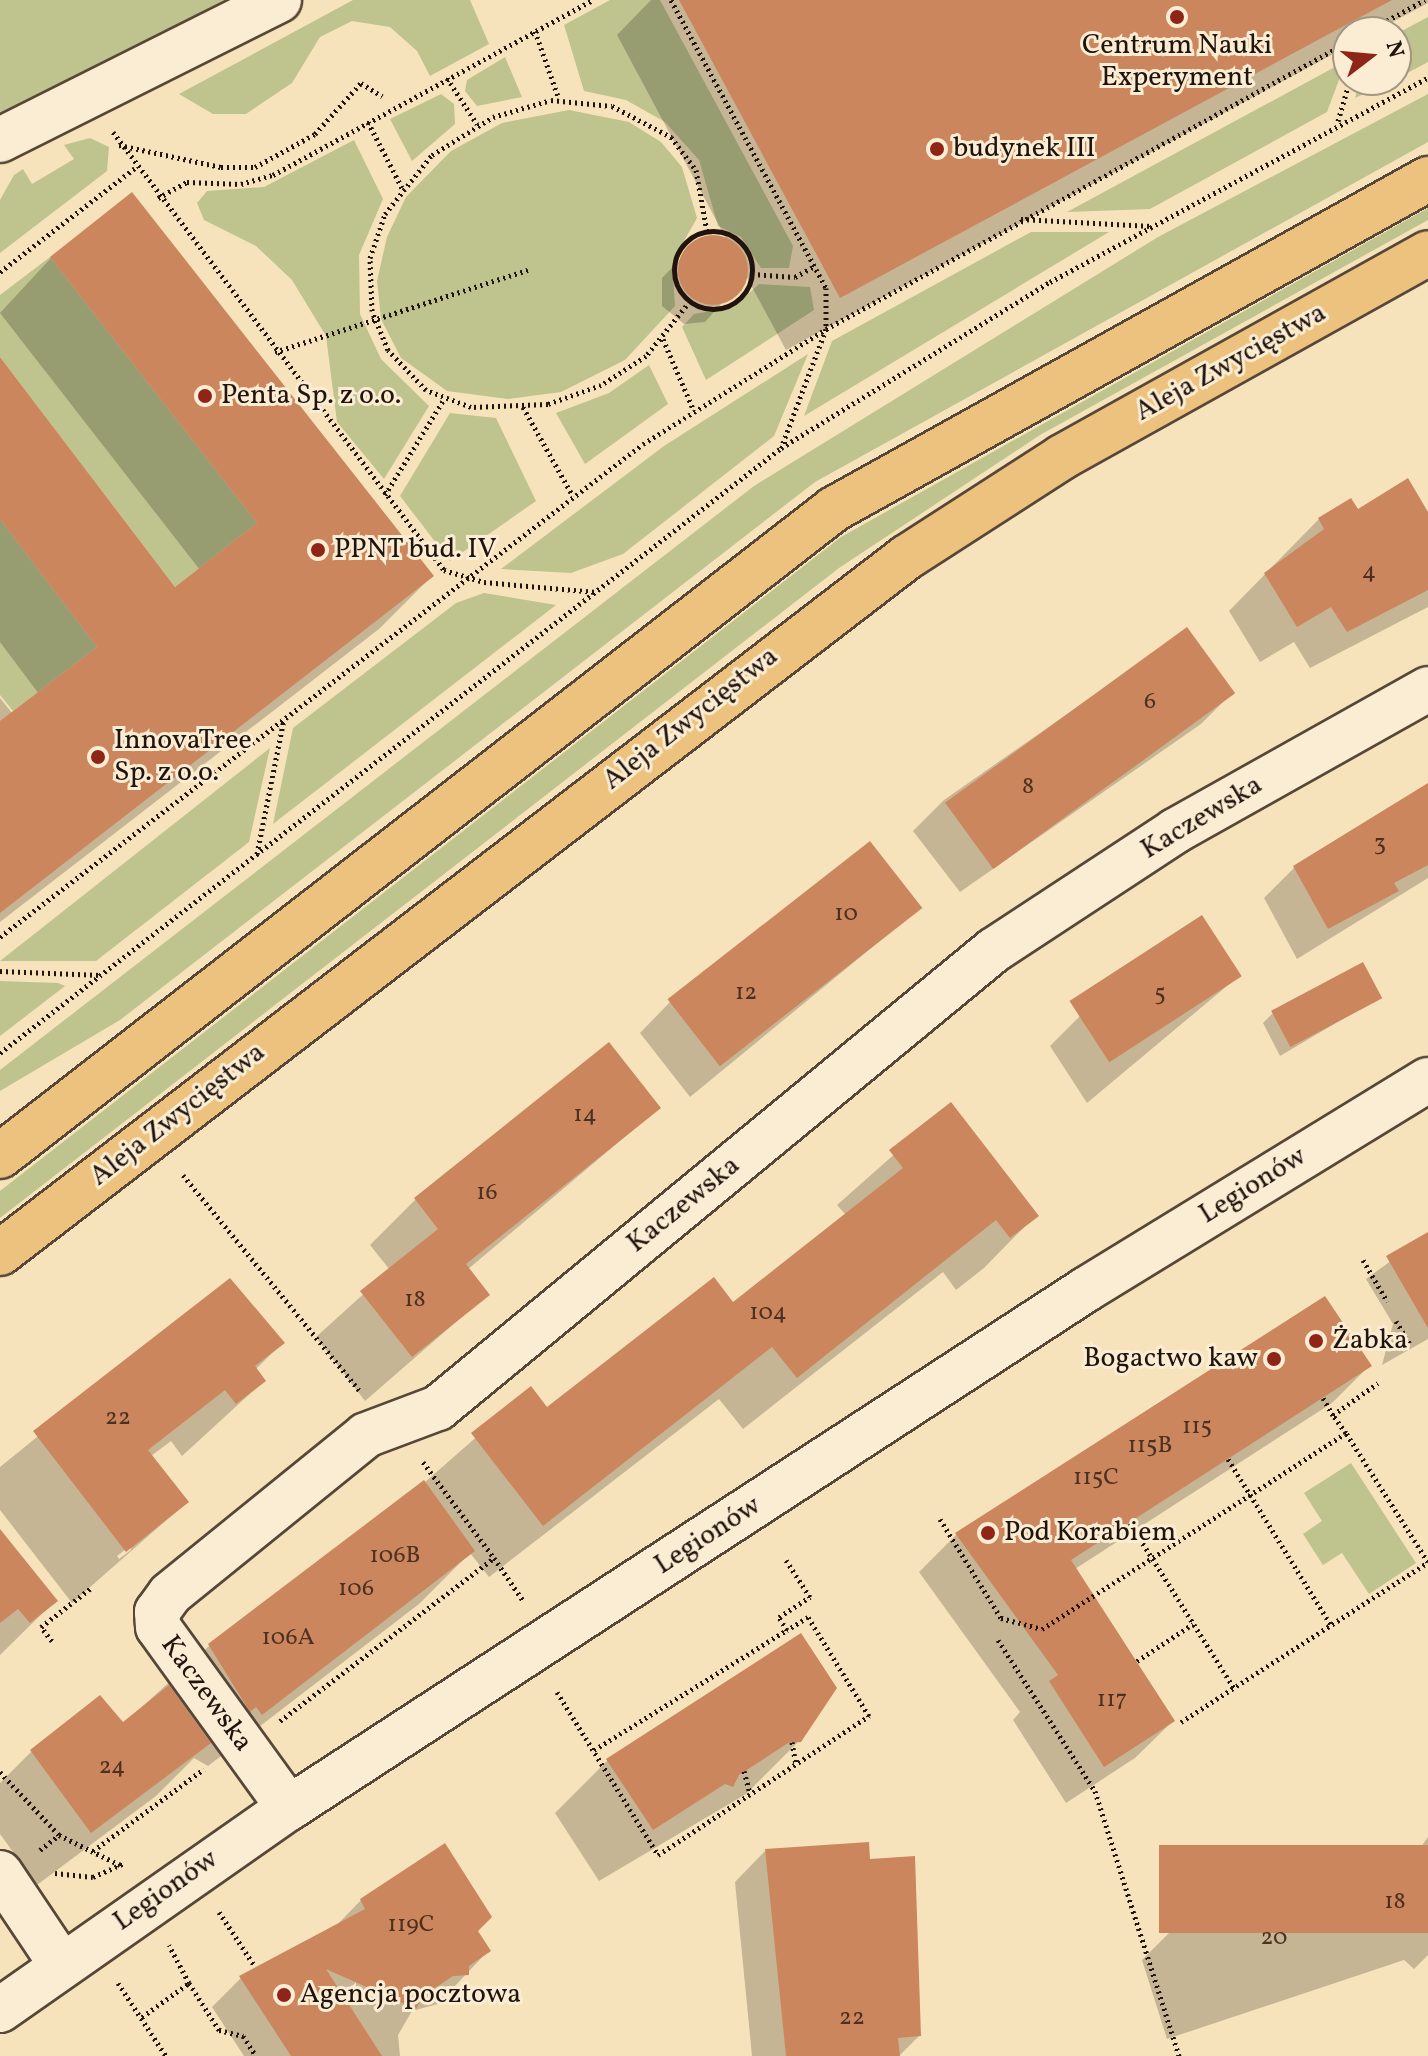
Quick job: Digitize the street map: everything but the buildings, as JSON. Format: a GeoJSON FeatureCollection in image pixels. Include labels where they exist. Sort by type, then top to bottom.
{"type":"FeatureCollection","features":[{"type":"Feature","properties":{"kind":"main road"},"geometry":{"type":"LineString","coordinates":[[0,1156],[834,509],[1428,179]]}},
{"type":"Feature","properties":{"kind":"main road","name":"Aleja Zwycięstwa"},"geometry":{"type":"LineString","coordinates":[[0,1253],[907,557],[1062,457],[1428,253]]}},
{"type":"Feature","properties":{"kind":"street"},"geometry":{"type":"LineString","coordinates":[[0,140],[279,0]]}},
{"type":"Feature","properties":{"kind":"street","name":"Kaczewska"},"geometry":{"type":"LineString","coordinates":[[289,1808],[158,1627],[157,1612],[366,1435],[438,1408],[994,950],[1175,831],[1428,689]]}},
{"type":"Feature","properties":{"kind":"street","name":"Legionów"},"geometry":{"type":"LineString","coordinates":[[0,2010],[61,1964],[289,1808],[1085,1290],[1428,1080]]}},
{"type":"Feature","properties":{"kind":"street"},"geometry":{"type":"LineString","coordinates":[[0,1873],[61,1964]]}},
{"type":"Feature","properties":{"kind":"path"},"geometry":{"type":"LineString","coordinates":[[158,198],[187,182],[259,180],[592,0]]}},
{"type":"Feature","properties":{"kind":"path"},"geometry":{"type":"LineString","coordinates":[[671,0],[826,288],[826,329],[781,448]]}},
{"type":"Feature","properties":{"kind":"path"},"geometry":{"type":"LineString","coordinates":[[1396,16],[1425,0]]}},
{"type":"Feature","properties":{"kind":"path"},"geometry":{"type":"LineString","coordinates":[[535,31],[559,99]]}},
{"type":"Feature","properties":{"kind":"path"},"geometry":{"type":"LineString","coordinates":[[0,937],[463,579],[573,496],[694,411],[826,329],[1020,219],[1332,51]]}},
{"type":"Feature","properties":{"kind":"path"},"geometry":{"type":"LineString","coordinates":[[447,78],[477,124]]}},
{"type":"Feature","properties":{"kind":"path"},"geometry":{"type":"LineString","coordinates":[[0,1053],[781,448],[1152,226],[1337,122],[1428,78]]}},
{"type":"Feature","properties":{"kind":"path"},"geometry":{"type":"LineString","coordinates":[[119,145],[221,167],[255,167],[315,134],[361,83],[382,96]]}},
{"type":"Feature","properties":{"kind":"path"},"geometry":{"type":"LineString","coordinates":[[1337,122],[1345,96]]}},
{"type":"Feature","properties":{"kind":"path"},"geometry":{"type":"LineString","coordinates":[[690,301],[663,339],[601,385],[523,407],[444,399],[399,365],[374,321],[370,258],[402,188],[477,124],[559,99],[612,106],[671,137],[696,170],[707,232]]}},
{"type":"Feature","properties":{"kind":"path"},"geometry":{"type":"LineString","coordinates":[[368,122],[402,188]]}},
{"type":"Feature","properties":{"kind":"path"},"geometry":{"type":"LineString","coordinates":[[117,124],[111,136],[444,570],[463,579],[597,592]]}},
{"type":"Feature","properties":{"kind":"path"},"geometry":{"type":"LineString","coordinates":[[0,272],[135,168]]}},
{"type":"Feature","properties":{"kind":"path"},"geometry":{"type":"LineString","coordinates":[[1020,219],[1152,226]]}},
{"type":"Feature","properties":{"kind":"path"},"geometry":{"type":"LineString","coordinates":[[690,301],[675,266],[689,240],[707,232],[744,246],[752,274]]}},
{"type":"Feature","properties":{"kind":"path"},"geometry":{"type":"LineString","coordinates":[[752,274],[795,277],[815,266]]}},
{"type":"Feature","properties":{"kind":"path"},"geometry":{"type":"LineString","coordinates":[[275,352],[528,270]]}},
{"type":"Feature","properties":{"kind":"path"},"geometry":{"type":"LineString","coordinates":[[690,301],[729,306],[752,274]]}},
{"type":"Feature","properties":{"kind":"path"},"geometry":{"type":"LineString","coordinates":[[663,339],[694,411]]}},
{"type":"Feature","properties":{"kind":"path"},"geometry":{"type":"LineString","coordinates":[[385,495],[444,399]]}},
{"type":"Feature","properties":{"kind":"path"},"geometry":{"type":"LineString","coordinates":[[523,407],[573,496]]}},
{"type":"Feature","properties":{"kind":"path"},"geometry":{"type":"LineString","coordinates":[[257,854],[284,718]]}},
{"type":"Feature","properties":{"kind":"path"},"geometry":{"type":"LineString","coordinates":[[0,971],[101,975]]}},
{"type":"Feature","properties":{"kind":"path"},"geometry":{"type":"LineString","coordinates":[[183,1175],[368,1401],[395,1424],[527,1607]]}},
{"type":"Feature","properties":{"kind":"path"},"geometry":{"type":"LineString","coordinates":[[1363,1260],[1387,1301]]}},
{"type":"Feature","properties":{"kind":"path"},"geometry":{"type":"LineString","coordinates":[[1396,1321],[1409,1343]]}},
{"type":"Feature","properties":{"kind":"path"},"geometry":{"type":"LineString","coordinates":[[1333,1415],[1378,1383]]}},
{"type":"Feature","properties":{"kind":"path"},"geometry":{"type":"LineString","coordinates":[[1181,1722],[1428,1562],[1323,1398]]}},
{"type":"Feature","properties":{"kind":"path"},"geometry":{"type":"LineString","coordinates":[[940,1519],[992,1607],[1032,1630],[1346,1433]]}},
{"type":"Feature","properties":{"kind":"path"},"geometry":{"type":"LineString","coordinates":[[1228,1459],[1331,1625]]}},
{"type":"Feature","properties":{"kind":"path"},"geometry":{"type":"LineString","coordinates":[[1130,1523],[1234,1688]]}},
{"type":"Feature","properties":{"kind":"path"},"geometry":{"type":"LineString","coordinates":[[93,1851],[241,1741],[285,1719],[494,1558]]}},
{"type":"Feature","properties":{"kind":"path"},"geometry":{"type":"LineString","coordinates":[[786,1560],[810,1597],[779,1617],[787,1630]]}},
{"type":"Feature","properties":{"kind":"path"},"geometry":{"type":"LineString","coordinates":[[52,1641],[41,1627],[91,1588]]}},
{"type":"Feature","properties":{"kind":"path"},"geometry":{"type":"LineString","coordinates":[[557,1692],[658,1855],[869,1716],[808,1617],[593,1750]]}},
{"type":"Feature","properties":{"kind":"path"},"geometry":{"type":"LineString","coordinates":[[1137,1661],[1193,1624]]}},
{"type":"Feature","properties":{"kind":"path"},"geometry":{"type":"LineString","coordinates":[[998,1640],[1095,1791],[1179,2056]]}},
{"type":"Feature","properties":{"kind":"path"},"geometry":{"type":"LineString","coordinates":[[792,1742],[796,1764]]}},
{"type":"Feature","properties":{"kind":"path"},"geometry":{"type":"LineString","coordinates":[[744,1771],[750,1794]]}},
{"type":"Feature","properties":{"kind":"path"},"geometry":{"type":"LineString","coordinates":[[0,1772],[59,1835],[121,1865]]}},
{"type":"Feature","properties":{"kind":"path"},"geometry":{"type":"LineString","coordinates":[[41,1849],[59,1835]]}},
{"type":"Feature","properties":{"kind":"path"},"geometry":{"type":"LineString","coordinates":[[47,1871],[79,1878],[131,1859]]}},
{"type":"Feature","properties":{"kind":"path"},"geometry":{"type":"LineString","coordinates":[[221,1915],[254,1965]]}},
{"type":"Feature","properties":{"kind":"path"},"geometry":{"type":"LineString","coordinates":[[168,1944],[219,2030],[243,2036],[256,2056]]}},
{"type":"Feature","properties":{"kind":"path"},"geometry":{"type":"LineString","coordinates":[[115,1979],[166,2056]]}},
{"type":"Feature","properties":{"kind":"path"},"geometry":{"type":"LineString","coordinates":[[142,2017],[189,1983]]}},
{"type":"Feature","properties":{"kind":"green space"},"geometry":{"type":"Polygon","coordinates":[[[0,0],[224,0],[0,120],[0,0]]]}},
{"type":"Feature","properties":{"kind":"green space"},"geometry":{"type":"Polygon","coordinates":[[[353,0],[470,0],[489,44],[430,76],[417,51],[390,27],[352,21],[320,37],[292,83],[246,114],[213,114],[179,94],[353,0]]]}},
{"type":"Feature","properties":{"kind":"green space"},"geometry":{"type":"Polygon","coordinates":[[[610,0],[660,0],[793,246],[789,268],[761,268],[741,237],[718,226],[699,160],[665,122],[626,100],[584,91],[564,25],[610,0]]]}},
{"type":"Feature","properties":{"kind":"green space"},"geometry":{"type":"Polygon","coordinates":[[[1428,17],[1428,62],[1412,70],[1412,26],[1428,17]]]}},
{"type":"Feature","properties":{"kind":"green space"},"geometry":{"type":"Polygon","coordinates":[[[505,57],[522,97],[477,106],[465,91],[467,80],[505,57]]]}},
{"type":"Feature","properties":{"kind":"green space"},"geometry":{"type":"Polygon","coordinates":[[[1332,69],[1333,96],[1327,112],[1150,209],[1067,212],[1332,69]]]}},
{"type":"Feature","properties":{"kind":"green space"},"geometry":{"type":"Polygon","coordinates":[[[441,94],[454,104],[455,124],[412,161],[390,119],[441,94]]]}},
{"type":"Feature","properties":{"kind":"green space"},"geometry":{"type":"Polygon","coordinates":[[[1428,94],[1428,142],[815,482],[120,1020],[0,1091],[0,1070],[754,486],[1158,237],[1428,94]]]}},
{"type":"Feature","properties":{"kind":"green space"},"geometry":{"type":"Polygon","coordinates":[[[569,110],[629,122],[661,142],[682,167],[697,218],[672,262],[675,306],[625,360],[561,392],[508,399],[447,391],[401,358],[381,319],[377,281],[387,237],[406,197],[451,151],[502,123],[569,110]]]}},
{"type":"Feature","properties":{"kind":"green space"},"geometry":{"type":"Polygon","coordinates":[[[90,138],[109,147],[107,171],[0,253],[0,200],[14,175],[23,169],[32,184],[74,159],[64,145],[90,138]]]}},
{"type":"Feature","properties":{"kind":"green space"},"geometry":{"type":"Polygon","coordinates":[[[354,140],[383,199],[359,255],[360,314],[381,359],[429,406],[384,479],[337,422],[326,336],[292,280],[256,246],[204,220],[197,203],[207,191],[264,187],[354,140]]]}},
{"type":"Feature","properties":{"kind":"green space"},"geometry":{"type":"Polygon","coordinates":[[[1428,208],[1428,220],[1040,435],[839,568],[0,1218],[0,1191],[841,537],[1428,208]]]}},
{"type":"Feature","properties":{"kind":"green space"},"geometry":{"type":"Polygon","coordinates":[[[1031,232],[1109,232],[804,416],[832,341],[1031,232]]]}},
{"type":"Feature","properties":{"kind":"green space"},"geometry":{"type":"Polygon","coordinates":[[[50,257],[257,523],[175,587],[0,357],[0,295],[50,257]]]}},
{"type":"Feature","properties":{"kind":"green space"},"geometry":{"type":"Polygon","coordinates":[[[759,284],[810,287],[814,310],[706,380],[682,327],[694,314],[734,307],[759,284]]]}},
{"type":"Feature","properties":{"kind":"green space"},"geometry":{"type":"Polygon","coordinates":[[[808,354],[774,436],[623,554],[571,573],[501,569],[664,446],[808,354]]]}},
{"type":"Feature","properties":{"kind":"green space"},"geometry":{"type":"Polygon","coordinates":[[[649,365],[668,404],[585,464],[556,413],[609,393],[649,365]]]}},
{"type":"Feature","properties":{"kind":"green space"},"geometry":{"type":"Polygon","coordinates":[[[450,413],[496,418],[536,501],[450,561],[400,496],[450,413]]]}},
{"type":"Feature","properties":{"kind":"green space"},"geometry":{"type":"Polygon","coordinates":[[[0,519],[97,647],[13,711],[0,695],[0,519]]]}},
{"type":"Feature","properties":{"kind":"green space"},"geometry":{"type":"Polygon","coordinates":[[[484,593],[556,605],[273,824],[293,728],[456,603],[484,593]]]}},
{"type":"Feature","properties":{"kind":"green space"},"geometry":{"type":"Polygon","coordinates":[[[270,748],[249,842],[96,961],[0,961],[270,748]]]}},
{"type":"Feature","properties":{"kind":"green space"},"geometry":{"type":"Polygon","coordinates":[[[0,981],[58,983],[65,986],[0,1036],[0,981]]]}},
{"type":"Feature","properties":{"kind":"green space"},"geometry":{"type":"Polygon","coordinates":[[[1351,1463],[1416,1563],[1369,1594],[1342,1553],[1323,1565],[1303,1534],[1322,1521],[1304,1493],[1351,1463]]]}},
{"type":"Feature","properties":{"kind":"place","name":"Centrum Nauki Experyment"},"geometry":{"type":"Point","coordinates":[1177,17]}},
{"type":"Feature","properties":{"kind":"place","name":"budynek III"},"geometry":{"type":"Point","coordinates":[937,149]}},
{"type":"Feature","properties":{"kind":"place","name":"Penta Sp. z o.o."},"geometry":{"type":"Point","coordinates":[205,396]}},
{"type":"Feature","properties":{"kind":"place","name":"PPNT bud. IV"},"geometry":{"type":"Point","coordinates":[318,550]}},
{"type":"Feature","properties":{"kind":"place","name":"InnovaTree Sp. z o.o."},"geometry":{"type":"Point","coordinates":[98,757]}},
{"type":"Feature","properties":{"kind":"place","name":"Żabka"},"geometry":{"type":"Point","coordinates":[1316,1341]}},
{"type":"Feature","properties":{"kind":"place","name":"Bogactwo kaw"},"geometry":{"type":"Point","coordinates":[1274,1359]}},
{"type":"Feature","properties":{"kind":"place","name":"Pod Korabiem"},"geometry":{"type":"Point","coordinates":[988,1533]}},
{"type":"Feature","properties":{"kind":"place","name":"Agencja pocztowa"},"geometry":{"type":"Point","coordinates":[284,1995]}}]}
